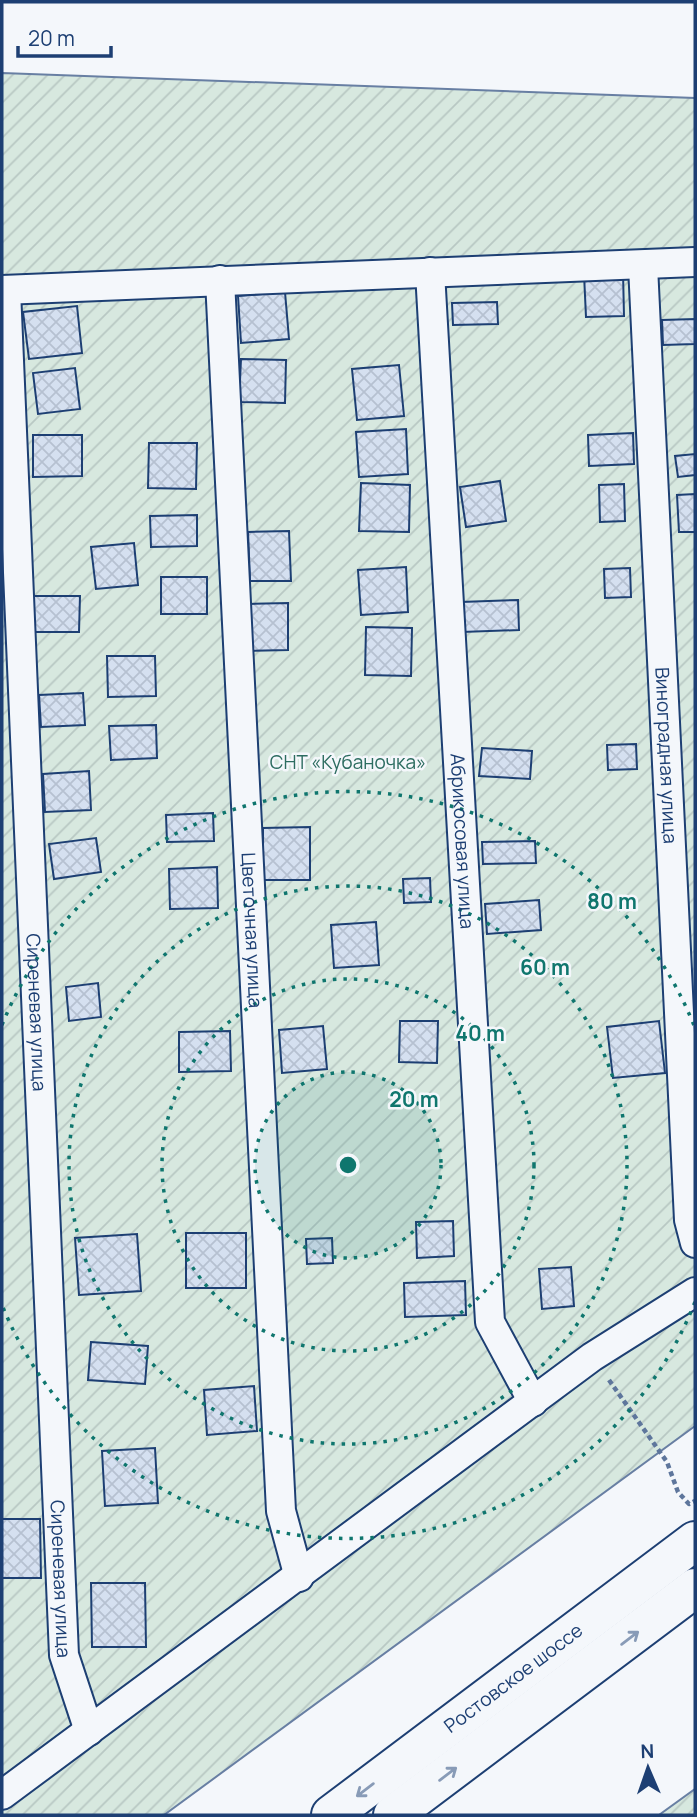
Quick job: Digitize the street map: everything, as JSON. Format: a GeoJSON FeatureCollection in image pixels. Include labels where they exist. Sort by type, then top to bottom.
{"type":"FeatureCollection","features":[{"type":"Feature","properties":{"kind":"highway","name":"Ростовское шоссе"},"geometry":{"type":"LineString","coordinates":[[331,1815],[695,1541]]}},
{"type":"Feature","properties":{"kind":"highway","name":"Ростовское шоссе"},"geometry":{"type":"LineString","coordinates":[[393,1815],[695,1588]]}},
{"type":"Feature","properties":{"kind":"street"},"geometry":{"type":"LineString","coordinates":[[4,290],[695,262]]}},
{"type":"Feature","properties":{"kind":"street","name":"Виноградная улица"},"geometry":{"type":"LineString","coordinates":[[643,266],[689,1220],[695,1243]]}},
{"type":"Feature","properties":{"kind":"street","name":"Абрикосовая улица"},"geometry":{"type":"LineString","coordinates":[[429,272],[490,1322],[533,1402]]}},
{"type":"Feature","properties":{"kind":"street","name":"Цветочная улица"},"geometry":{"type":"LineString","coordinates":[[220,280],[281,1511],[299,1577]]}},
{"type":"Feature","properties":{"kind":"street","name":"Сиреневая улица"},"geometry":{"type":"LineString","coordinates":[[4,290],[64,1655],[89,1731]]}},
{"type":"Feature","properties":{"kind":"street"},"geometry":{"type":"LineString","coordinates":[[2,1795],[592,1357],[695,1292]]}},
{"type":"Feature","properties":{"kind":"path"},"geometry":{"type":"LineString","coordinates":[[592,1357],[667,1462],[678,1492],[689,1504],[695,1501]]}},
{"type":"Feature","properties":{"kind":"green space","name":"СНТ «Кубаночка»"},"geometry":{"type":"Polygon","coordinates":[[[2,73],[695,98],[695,1426],[164,1815],[2,1815],[2,73]]]}},
{"type":"Feature","properties":{"kind":"green space"},"geometry":{"type":"Polygon","coordinates":[[[695,1789],[695,1815],[659,1815],[695,1789]]]}},
{"type":"Feature","properties":{"kind":"building"},"geometry":{"type":"Polygon","coordinates":[[[623,272],[624,316],[586,317],[584,274],[623,272]]]}},
{"type":"Feature","properties":{"kind":"building"},"geometry":{"type":"Polygon","coordinates":[[[285,292],[289,339],[241,343],[238,296],[285,292]]]}},
{"type":"Feature","properties":{"kind":"building"},"geometry":{"type":"Polygon","coordinates":[[[497,302],[498,324],[453,325],[452,303],[497,302]]]}},
{"type":"Feature","properties":{"kind":"building"},"geometry":{"type":"Polygon","coordinates":[[[77,306],[82,353],[29,359],[23,312],[77,306]]]}},
{"type":"Feature","properties":{"kind":"building"},"geometry":{"type":"Polygon","coordinates":[[[695,319],[695,344],[663,345],[662,320],[695,319]]]}},
{"type":"Feature","properties":{"kind":"building"},"geometry":{"type":"Polygon","coordinates":[[[241,359],[286,360],[285,403],[239,402],[241,359]]]}},
{"type":"Feature","properties":{"kind":"building"},"geometry":{"type":"Polygon","coordinates":[[[399,365],[404,416],[357,420],[352,369],[399,365]]]}},
{"type":"Feature","properties":{"kind":"building"},"geometry":{"type":"Polygon","coordinates":[[[75,368],[80,409],[38,414],[33,373],[75,368]]]}},
{"type":"Feature","properties":{"kind":"building"},"geometry":{"type":"Polygon","coordinates":[[[406,429],[408,474],[359,477],[356,432],[406,429]]]}},
{"type":"Feature","properties":{"kind":"building"},"geometry":{"type":"Polygon","coordinates":[[[633,433],[634,464],[589,466],[588,435],[633,433]]]}},
{"type":"Feature","properties":{"kind":"building"},"geometry":{"type":"Polygon","coordinates":[[[33,435],[82,435],[82,476],[33,477],[33,435]]]}},
{"type":"Feature","properties":{"kind":"building"},"geometry":{"type":"Polygon","coordinates":[[[149,443],[197,443],[196,489],[148,488],[149,443]]]}},
{"type":"Feature","properties":{"kind":"building"},"geometry":{"type":"Polygon","coordinates":[[[695,454],[695,475],[678,477],[675,456],[695,454]]]}},
{"type":"Feature","properties":{"kind":"building"},"geometry":{"type":"Polygon","coordinates":[[[500,481],[506,521],[466,527],[460,487],[500,481]]]}},
{"type":"Feature","properties":{"kind":"building"},"geometry":{"type":"Polygon","coordinates":[[[361,483],[410,485],[409,532],[359,531],[361,483]]]}},
{"type":"Feature","properties":{"kind":"building"},"geometry":{"type":"Polygon","coordinates":[[[624,484],[625,521],[600,522],[599,485],[624,484]]]}},
{"type":"Feature","properties":{"kind":"building"},"geometry":{"type":"Polygon","coordinates":[[[695,494],[695,532],[679,532],[677,495],[695,494]]]}},
{"type":"Feature","properties":{"kind":"building"},"geometry":{"type":"Polygon","coordinates":[[[197,515],[197,546],[151,547],[150,516],[197,515]]]}},
{"type":"Feature","properties":{"kind":"building"},"geometry":{"type":"Polygon","coordinates":[[[289,531],[291,581],[250,581],[248,532],[289,531]]]}},
{"type":"Feature","properties":{"kind":"building"},"geometry":{"type":"Polygon","coordinates":[[[134,543],[138,585],[96,589],[91,547],[134,543]]]}},
{"type":"Feature","properties":{"kind":"building"},"geometry":{"type":"Polygon","coordinates":[[[406,567],[408,612],[361,615],[358,570],[406,567]]]}},
{"type":"Feature","properties":{"kind":"building"},"geometry":{"type":"Polygon","coordinates":[[[630,568],[631,597],[605,598],[604,569],[630,568]]]}},
{"type":"Feature","properties":{"kind":"building"},"geometry":{"type":"Polygon","coordinates":[[[161,577],[207,577],[207,614],[161,614],[161,577]]]}},
{"type":"Feature","properties":{"kind":"building"},"geometry":{"type":"Polygon","coordinates":[[[33,596],[80,596],[79,632],[33,632],[33,596]]]}},
{"type":"Feature","properties":{"kind":"building"},"geometry":{"type":"Polygon","coordinates":[[[518,600],[519,630],[462,632],[461,602],[518,600]]]}},
{"type":"Feature","properties":{"kind":"building"},"geometry":{"type":"Polygon","coordinates":[[[288,603],[288,650],[249,651],[248,604],[288,603]]]}},
{"type":"Feature","properties":{"kind":"building"},"geometry":{"type":"Polygon","coordinates":[[[366,627],[412,628],[411,676],[365,675],[366,627]]]}},
{"type":"Feature","properties":{"kind":"building"},"geometry":{"type":"Polygon","coordinates":[[[107,656],[155,656],[156,696],[108,697],[107,656]]]}},
{"type":"Feature","properties":{"kind":"building"},"geometry":{"type":"Polygon","coordinates":[[[83,693],[85,725],[41,727],[39,695],[83,693]]]}},
{"type":"Feature","properties":{"kind":"building"},"geometry":{"type":"Polygon","coordinates":[[[156,725],[157,758],[111,760],[109,726],[156,725]]]}},
{"type":"Feature","properties":{"kind":"building"},"geometry":{"type":"Polygon","coordinates":[[[636,744],[637,769],[608,770],[607,745],[636,744]]]}},
{"type":"Feature","properties":{"kind":"building"},"geometry":{"type":"Polygon","coordinates":[[[482,748],[532,751],[530,779],[479,776],[482,748]]]}},
{"type":"Feature","properties":{"kind":"building"},"geometry":{"type":"Polygon","coordinates":[[[89,771],[91,810],[45,812],[43,774],[89,771]]]}},
{"type":"Feature","properties":{"kind":"building"},"geometry":{"type":"Polygon","coordinates":[[[213,813],[214,841],[167,842],[166,815],[213,813]]]}},
{"type":"Feature","properties":{"kind":"building"},"geometry":{"type":"Polygon","coordinates":[[[310,827],[310,880],[263,880],[263,828],[310,827]]]}},
{"type":"Feature","properties":{"kind":"building"},"geometry":{"type":"Polygon","coordinates":[[[96,838],[101,872],[54,879],[49,844],[96,838]]]}},
{"type":"Feature","properties":{"kind":"building"},"geometry":{"type":"Polygon","coordinates":[[[535,841],[536,863],[483,864],[482,842],[535,841]]]}},
{"type":"Feature","properties":{"kind":"building"},"geometry":{"type":"Polygon","coordinates":[[[217,867],[218,908],[170,909],[169,869],[217,867]]]}},
{"type":"Feature","properties":{"kind":"building"},"geometry":{"type":"Polygon","coordinates":[[[430,878],[431,902],[404,903],[403,879],[430,878]]]}},
{"type":"Feature","properties":{"kind":"building"},"geometry":{"type":"Polygon","coordinates":[[[539,900],[541,930],[487,934],[485,904],[539,900]]]}},
{"type":"Feature","properties":{"kind":"building"},"geometry":{"type":"Polygon","coordinates":[[[376,922],[379,965],[334,968],[331,925],[376,922]]]}},
{"type":"Feature","properties":{"kind":"building"},"geometry":{"type":"Polygon","coordinates":[[[98,983],[101,1017],[69,1021],[66,987],[98,983]]]}},
{"type":"Feature","properties":{"kind":"building"},"geometry":{"type":"Polygon","coordinates":[[[400,1021],[438,1021],[437,1063],[399,1062],[400,1021]]]}},
{"type":"Feature","properties":{"kind":"building"},"geometry":{"type":"Polygon","coordinates":[[[659,1021],[665,1073],[613,1078],[607,1027],[659,1021]]]}},
{"type":"Feature","properties":{"kind":"building"},"geometry":{"type":"Polygon","coordinates":[[[323,1026],[327,1069],[282,1073],[279,1030],[323,1026]]]}},
{"type":"Feature","properties":{"kind":"building"},"geometry":{"type":"Polygon","coordinates":[[[230,1031],[231,1071],[179,1072],[179,1032],[230,1031]]]}},
{"type":"Feature","properties":{"kind":"building"},"geometry":{"type":"Polygon","coordinates":[[[453,1221],[454,1256],[417,1258],[416,1222],[453,1221]]]}},
{"type":"Feature","properties":{"kind":"building"},"geometry":{"type":"Polygon","coordinates":[[[186,1233],[246,1233],[246,1288],[186,1288],[186,1233]]]}},
{"type":"Feature","properties":{"kind":"building"},"geometry":{"type":"Polygon","coordinates":[[[137,1234],[141,1291],[79,1295],[75,1238],[137,1234]]]}},
{"type":"Feature","properties":{"kind":"building"},"geometry":{"type":"Polygon","coordinates":[[[332,1238],[333,1263],[307,1264],[306,1239],[332,1238]]]}},
{"type":"Feature","properties":{"kind":"building"},"geometry":{"type":"Polygon","coordinates":[[[571,1267],[574,1306],[542,1309],[539,1269],[571,1267]]]}},
{"type":"Feature","properties":{"kind":"building"},"geometry":{"type":"Polygon","coordinates":[[[465,1281],[466,1315],[405,1317],[404,1283],[465,1281]]]}},
{"type":"Feature","properties":{"kind":"building"},"geometry":{"type":"Polygon","coordinates":[[[91,1342],[148,1346],[145,1384],[88,1380],[91,1342]]]}},
{"type":"Feature","properties":{"kind":"building"},"geometry":{"type":"Polygon","coordinates":[[[254,1386],[257,1431],[207,1435],[204,1390],[254,1386]]]}},
{"type":"Feature","properties":{"kind":"building"},"geometry":{"type":"Polygon","coordinates":[[[155,1448],[158,1503],[105,1506],[102,1451],[155,1448]]]}},
{"type":"Feature","properties":{"kind":"building"},"geometry":{"type":"Polygon","coordinates":[[[2,1519],[40,1519],[41,1578],[2,1578],[2,1519]]]}},
{"type":"Feature","properties":{"kind":"building"},"geometry":{"type":"Polygon","coordinates":[[[91,1583],[145,1583],[146,1647],[92,1647],[91,1583]]]}}]}
